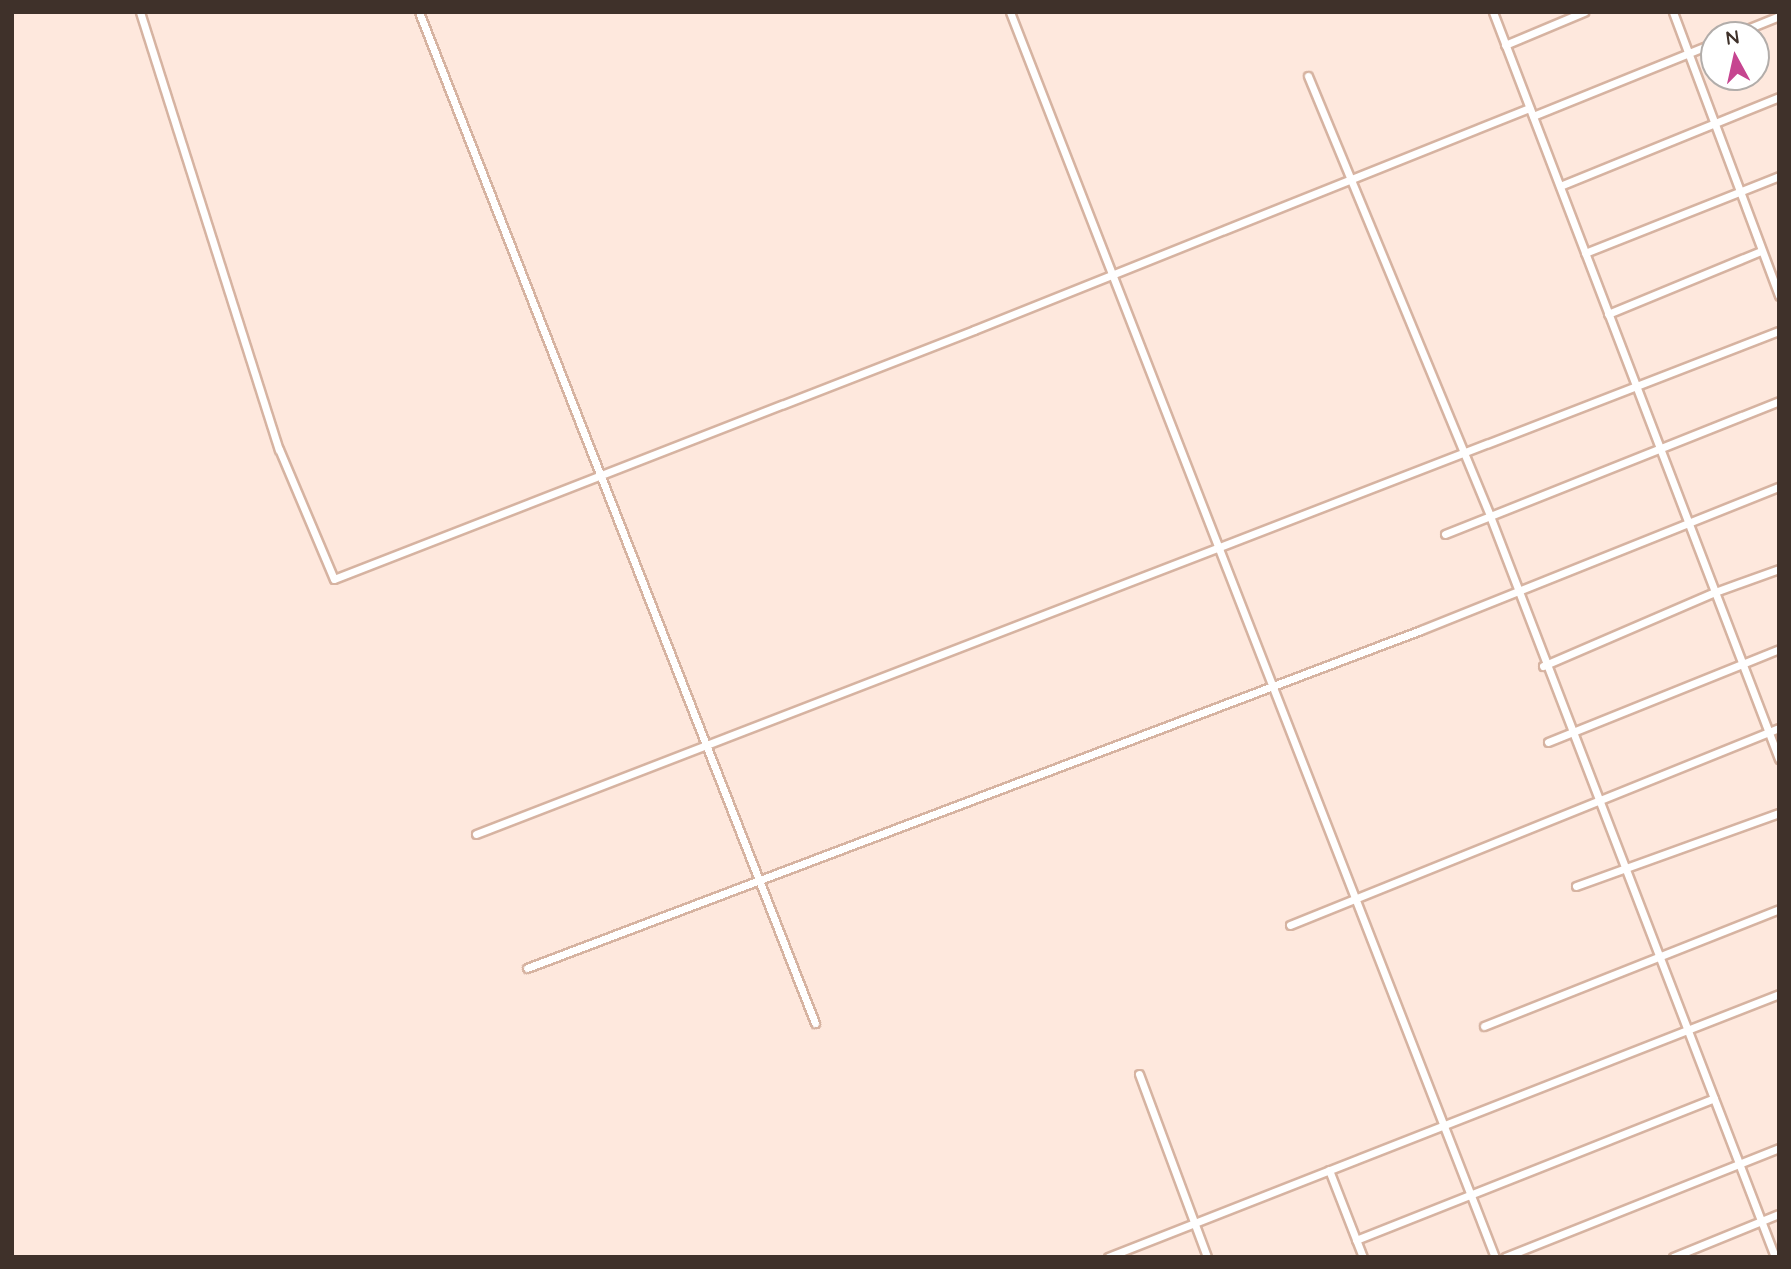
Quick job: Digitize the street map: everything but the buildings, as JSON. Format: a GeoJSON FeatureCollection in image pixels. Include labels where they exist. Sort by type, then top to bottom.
{"type":"FeatureCollection","features":[{"type":"Feature","properties":{"kind":"street"},"geometry":{"type":"LineString","coordinates":[[140,12],[279,449],[334,579],[1112,275],[1529,108]]}},
{"type":"Feature","properties":{"kind":"street"},"geometry":{"type":"LineString","coordinates":[[419,12],[815,1023]]}},
{"type":"Feature","properties":{"kind":"street"},"geometry":{"type":"LineString","coordinates":[[1010,12],[1495,1257]]}},
{"type":"Feature","properties":{"kind":"street"},"geometry":{"type":"LineString","coordinates":[[1493,12],[1779,759]]}},
{"type":"Feature","properties":{"kind":"street"},"geometry":{"type":"LineString","coordinates":[[1505,45],[1584,12]]}},
{"type":"Feature","properties":{"kind":"street"},"geometry":{"type":"LineString","coordinates":[[1673,12],[1779,296]]}},
{"type":"Feature","properties":{"kind":"street"},"geometry":{"type":"LineString","coordinates":[[1533,116],[1700,48]]}},
{"type":"Feature","properties":{"kind":"street"},"geometry":{"type":"LineString","coordinates":[[1308,76],[1490,516],[1545,665],[1775,1257]]}},
{"type":"Feature","properties":{"kind":"street"},"geometry":{"type":"LineString","coordinates":[[1560,186],[1779,97]]}},
{"type":"Feature","properties":{"kind":"street"},"geometry":{"type":"LineString","coordinates":[[1585,253],[1779,176]]}},
{"type":"Feature","properties":{"kind":"street"},"geometry":{"type":"LineString","coordinates":[[1608,314],[1761,251]]}},
{"type":"Feature","properties":{"kind":"street"},"geometry":{"type":"LineString","coordinates":[[476,834],[1779,331]]}},
{"type":"Feature","properties":{"kind":"street"},"geometry":{"type":"LineString","coordinates":[[1445,534],[1779,401]]}},
{"type":"Feature","properties":{"kind":"street"},"geometry":{"type":"LineString","coordinates":[[527,968],[1273,686],[1779,487]]}},
{"type":"Feature","properties":{"kind":"street"},"geometry":{"type":"LineString","coordinates":[[1545,665],[1715,592],[1779,569]]}},
{"type":"Feature","properties":{"kind":"street"},"geometry":{"type":"LineString","coordinates":[[1548,742],[1779,649]]}},
{"type":"Feature","properties":{"kind":"street"},"geometry":{"type":"LineString","coordinates":[[1290,925],[1779,728]]}},
{"type":"Feature","properties":{"kind":"street"},"geometry":{"type":"LineString","coordinates":[[1576,886],[1779,813]]}},
{"type":"Feature","properties":{"kind":"street"},"geometry":{"type":"LineString","coordinates":[[1484,1026],[1779,909]]}},
{"type":"Feature","properties":{"kind":"street"},"geometry":{"type":"LineString","coordinates":[[1108,1257],[1779,994]]}},
{"type":"Feature","properties":{"kind":"street"},"geometry":{"type":"LineString","coordinates":[[1139,1074],[1207,1257]]}},
{"type":"Feature","properties":{"kind":"street"},"geometry":{"type":"LineString","coordinates":[[1356,1240],[1714,1098]]}},
{"type":"Feature","properties":{"kind":"street"},"geometry":{"type":"LineString","coordinates":[[1505,1257],[1779,1148]]}},
{"type":"Feature","properties":{"kind":"street"},"geometry":{"type":"LineString","coordinates":[[1329,1170],[1363,1257]]}},
{"type":"Feature","properties":{"kind":"street"},"geometry":{"type":"LineString","coordinates":[[1673,1257],[1779,1214]]}}]}
